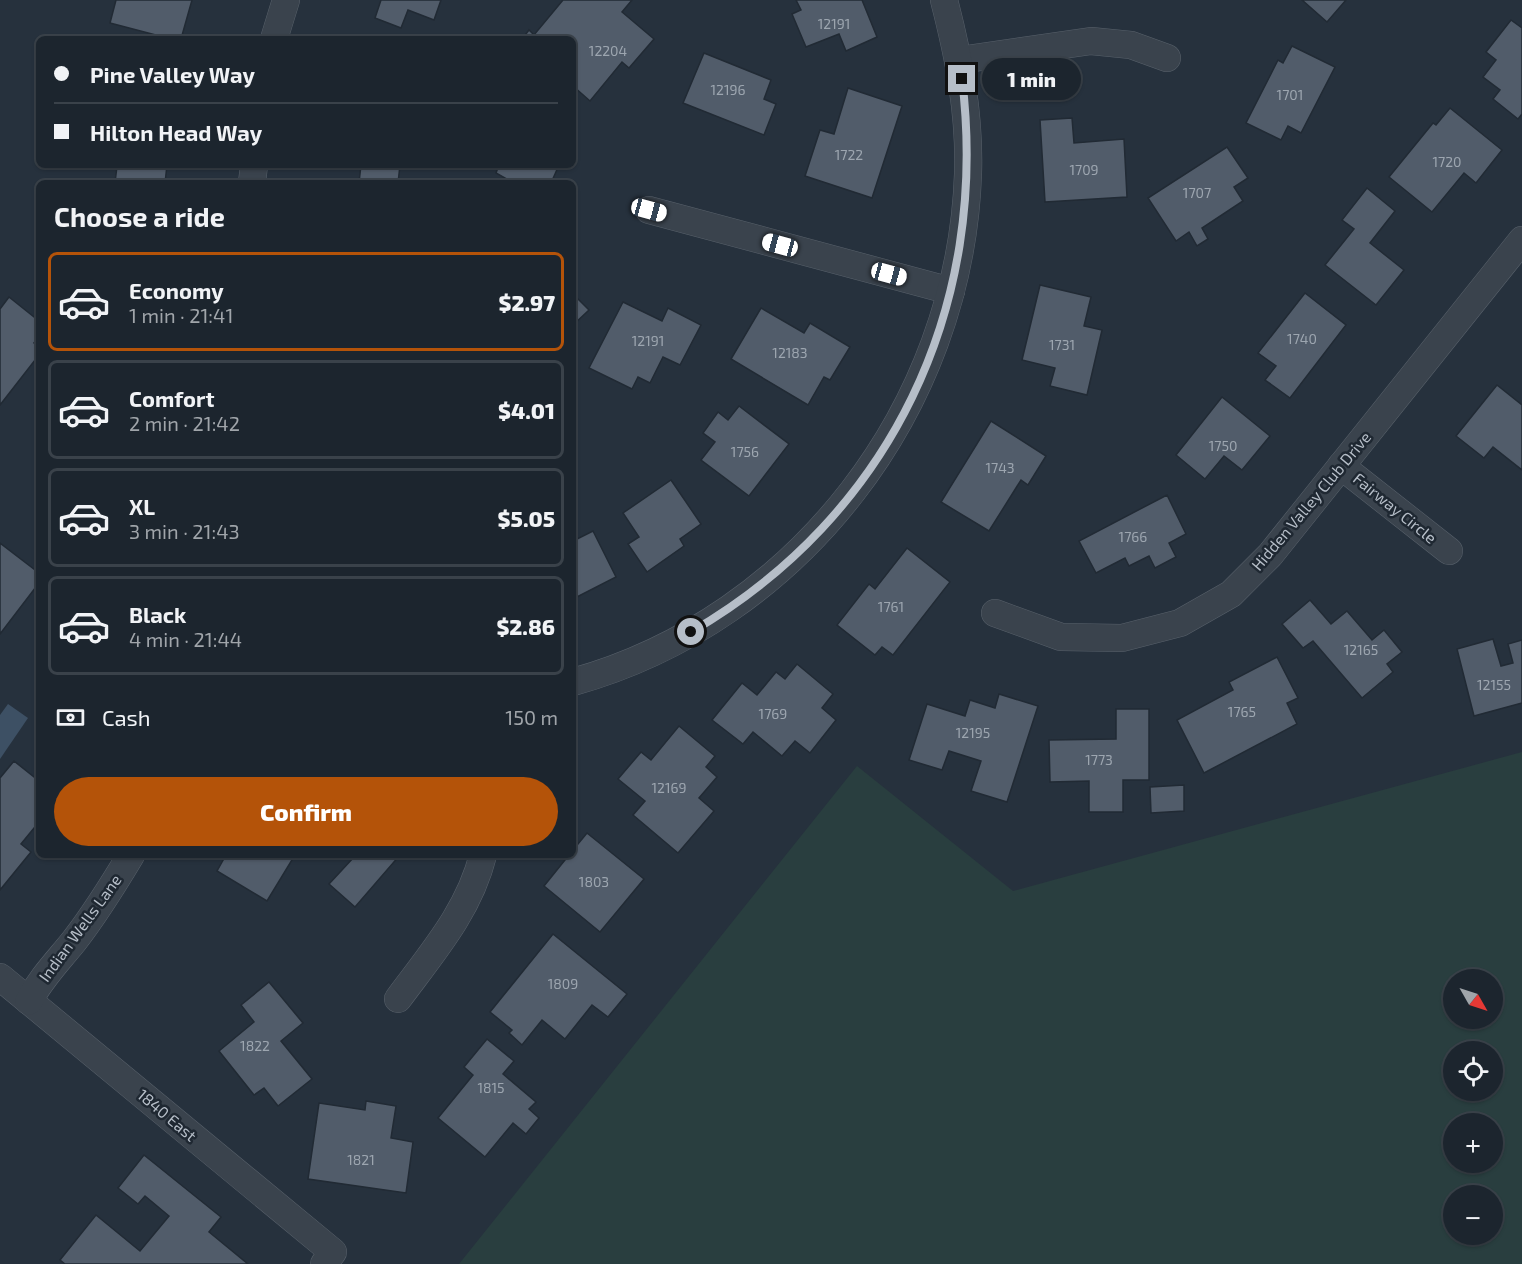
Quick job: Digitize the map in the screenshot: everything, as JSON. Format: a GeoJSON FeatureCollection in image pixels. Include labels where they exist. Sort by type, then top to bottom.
{"type":"FeatureCollection","features":[{"type":"Feature","properties":{"kind":"street"},"geometry":{"type":"LineString","coordinates":[[275,36],[286,0]]}},
{"type":"Feature","properties":{"kind":"street"},"geometry":{"type":"LineString","coordinates":[[576,681],[674,642],[727,611],[775,575],[818,535],[855,490],[889,441],[920,381],[936,341],[951,291],[963,232],[968,174],[967,116],[960,60],[945,0]]}},
{"type":"Feature","properties":{"kind":"street"},"geometry":{"type":"LineString","coordinates":[[960,60],[1091,41],[1131,45],[1167,58]]}},
{"type":"Feature","properties":{"kind":"street"},"geometry":{"type":"LineString","coordinates":[[649,210],[951,291]]}},
{"type":"Feature","properties":{"kind":"street","name":"Hidden Valley Club Drive"},"geometry":{"type":"LineString","coordinates":[[995,613],[1061,637],[1122,638],[1180,623],[1231,594],[1270,555],[1522,240]]}},
{"type":"Feature","properties":{"kind":"street","name":"Fairway Circle"},"geometry":{"type":"LineString","coordinates":[[1341,466],[1449,551]]}},
{"type":"Feature","properties":{"kind":"street","name":"Indian Wells Lane"},"geometry":{"type":"LineString","coordinates":[[29,1001],[39,982],[74,941],[108,893],[129,858]]}},
{"type":"Feature","properties":{"kind":"street"},"geometry":{"type":"LineString","coordinates":[[398,999],[454,923],[470,897],[482,858]]}},
{"type":"Feature","properties":{"kind":"street","name":"1840 East"},"geometry":{"type":"LineString","coordinates":[[0,977],[328,1258]]}},
{"type":"Feature","properties":{"kind":"green space"},"geometry":{"type":"Polygon","coordinates":[[[1522,752],[1522,1264],[459,1264],[857,766],[1013,891],[1522,752]]]}},
{"type":"Feature","properties":{"kind":"water"},"geometry":{"type":"Polygon","coordinates":[[[8,704],[28,718],[0,759],[0,715],[8,704]]]}},
{"type":"Feature","properties":{"kind":"building"},"geometry":{"type":"Polygon","coordinates":[[[116,0],[192,0],[182,36],[160,36],[110,23],[116,0]]]}},
{"type":"Feature","properties":{"kind":"building"},"geometry":{"type":"Polygon","coordinates":[[[381,0],[441,0],[434,20],[408,10],[401,28],[375,18],[381,0]]]}},
{"type":"Feature","properties":{"kind":"building"},"geometry":{"type":"Polygon","coordinates":[[[563,0],[632,0],[622,12],[654,39],[629,68],[622,62],[590,101],[576,89],[576,36],[524,36],[529,30],[534,35],[563,0]]]}},
{"type":"Feature","properties":{"kind":"building"},"geometry":{"type":"Polygon","coordinates":[[[796,0],[862,0],[877,37],[846,51],[839,34],[806,47],[792,14],[801,10],[796,0]]]}},
{"type":"Feature","properties":{"kind":"building"},"geometry":{"type":"Polygon","coordinates":[[[1302,0],[1346,0],[1327,22],[1302,0]]]}},
{"type":"Feature","properties":{"kind":"building"},"geometry":{"type":"Polygon","coordinates":[[[1511,20],[1522,28],[1522,114],[1518,119],[1493,99],[1500,90],[1483,77],[1496,60],[1486,52],[1511,20]]]}},
{"type":"Feature","properties":{"kind":"building"},"geometry":{"type":"Polygon","coordinates":[[[1292,46],[1335,67],[1301,133],[1288,126],[1281,140],[1246,123],[1278,60],[1283,63],[1292,46]]]}},
{"type":"Feature","properties":{"kind":"building"},"geometry":{"type":"Polygon","coordinates":[[[704,53],[771,80],[764,99],[776,104],[764,135],[683,103],[704,53]]]}},
{"type":"Feature","properties":{"kind":"building"},"geometry":{"type":"Polygon","coordinates":[[[848,88],[902,106],[872,198],[805,176],[820,130],[834,134],[848,88]]]}},
{"type":"Feature","properties":{"kind":"building"},"geometry":{"type":"Polygon","coordinates":[[[1450,108],[1502,150],[1476,183],[1464,173],[1432,212],[1389,177],[1433,123],[1436,125],[1450,108]]]}},
{"type":"Feature","properties":{"kind":"building"},"geometry":{"type":"Polygon","coordinates":[[[1072,118],[1074,143],[1124,139],[1127,197],[1045,202],[1040,120],[1072,118]]]}},
{"type":"Feature","properties":{"kind":"building"},"geometry":{"type":"Polygon","coordinates":[[[1227,147],[1248,178],[1234,187],[1243,201],[1202,228],[1208,239],[1197,246],[1189,232],[1176,241],[1148,198],[1227,147]]]}},
{"type":"Feature","properties":{"kind":"building"},"geometry":{"type":"Polygon","coordinates":[[[117,168],[167,168],[165,180],[115,180],[117,168]]]}},
{"type":"Feature","properties":{"kind":"building"},"geometry":{"type":"Polygon","coordinates":[[[361,168],[400,168],[398,180],[359,180],[361,168]]]}},
{"type":"Feature","properties":{"kind":"building"},"geometry":{"type":"Polygon","coordinates":[[[498,168],[558,168],[552,180],[509,180],[496,173],[498,168]]]}},
{"type":"Feature","properties":{"kind":"building"},"geometry":{"type":"Polygon","coordinates":[[[1367,188],[1395,211],[1370,243],[1404,270],[1376,305],[1325,265],[1354,229],[1342,220],[1367,188]]]}},
{"type":"Feature","properties":{"kind":"building"},"geometry":{"type":"Polygon","coordinates":[[[1040,285],[1091,297],[1084,326],[1102,330],[1087,395],[1050,386],[1055,368],[1022,360],[1040,285]]]}},
{"type":"Feature","properties":{"kind":"building"},"geometry":{"type":"Polygon","coordinates":[[[1305,293],[1346,325],[1290,398],[1265,380],[1276,366],[1258,353],[1305,293]]]}},
{"type":"Feature","properties":{"kind":"building"},"geometry":{"type":"Polygon","coordinates":[[[9,297],[36,319],[34,343],[36,359],[0,405],[0,309],[9,297]]]}},
{"type":"Feature","properties":{"kind":"building"},"geometry":{"type":"Polygon","coordinates":[[[576,297],[589,310],[576,322],[576,297]]]}},
{"type":"Feature","properties":{"kind":"building"},"geometry":{"type":"Polygon","coordinates":[[[623,302],[662,321],[668,308],[701,325],[680,365],[663,357],[650,383],[638,377],[632,389],[589,368],[623,302]]]}},
{"type":"Feature","properties":{"kind":"building"},"geometry":{"type":"Polygon","coordinates":[[[761,308],[804,333],[810,323],[850,347],[830,380],[824,377],[808,405],[731,359],[761,308]]]}},
{"type":"Feature","properties":{"kind":"building"},"geometry":{"type":"Polygon","coordinates":[[[1497,385],[1522,405],[1522,470],[1493,447],[1484,458],[1456,436],[1497,385]]]}},
{"type":"Feature","properties":{"kind":"building"},"geometry":{"type":"Polygon","coordinates":[[[1222,397],[1270,436],[1242,470],[1224,456],[1205,479],[1176,455],[1222,397]]]}},
{"type":"Feature","properties":{"kind":"building"},"geometry":{"type":"Polygon","coordinates":[[[739,406],[789,444],[749,496],[701,460],[715,442],[703,433],[718,412],[728,420],[739,406]]]}},
{"type":"Feature","properties":{"kind":"building"},"geometry":{"type":"Polygon","coordinates":[[[991,421],[1046,456],[1028,485],[1021,480],[989,531],[941,502],[991,421]]]}},
{"type":"Feature","properties":{"kind":"building"},"geometry":{"type":"Polygon","coordinates":[[[671,480],[701,524],[680,539],[684,546],[647,572],[628,544],[639,537],[623,513],[671,480]]]}},
{"type":"Feature","properties":{"kind":"building"},"geometry":{"type":"Polygon","coordinates":[[[1167,495],[1186,534],[1169,543],[1176,557],[1155,568],[1149,556],[1129,566],[1125,558],[1096,573],[1079,541],[1167,495]]]}},
{"type":"Feature","properties":{"kind":"building"},"geometry":{"type":"Polygon","coordinates":[[[593,531],[616,577],[576,597],[576,540],[593,531]]]}},
{"type":"Feature","properties":{"kind":"building"},"geometry":{"type":"Polygon","coordinates":[[[0,543],[36,571],[36,587],[0,634],[0,543]]]}},
{"type":"Feature","properties":{"kind":"building"},"geometry":{"type":"Polygon","coordinates":[[[907,548],[950,582],[893,655],[882,647],[875,655],[837,625],[869,584],[875,589],[907,548]]]}},
{"type":"Feature","properties":{"kind":"building"},"geometry":{"type":"Polygon","coordinates":[[[1310,600],[1331,624],[1347,611],[1372,640],[1384,630],[1402,652],[1387,664],[1393,672],[1362,698],[1313,641],[1303,648],[1282,624],[1310,600]]]}},
{"type":"Feature","properties":{"kind":"building"},"geometry":{"type":"Polygon","coordinates":[[[1493,639],[1501,666],[1513,663],[1508,644],[1522,640],[1522,703],[1474,716],[1457,649],[1493,639]]]}},
{"type":"Feature","properties":{"kind":"building"},"geometry":{"type":"Polygon","coordinates":[[[1277,657],[1298,698],[1287,703],[1297,724],[1204,773],[1177,720],[1233,690],[1229,682],[1277,657]]]}},
{"type":"Feature","properties":{"kind":"building"},"geometry":{"type":"Polygon","coordinates":[[[797,664],[833,694],[822,708],[836,720],[810,753],[795,741],[782,756],[753,732],[743,744],[712,720],[742,683],[757,695],[776,672],[785,679],[797,664]]]}},
{"type":"Feature","properties":{"kind":"building"},"geometry":{"type":"Polygon","coordinates":[[[999,694],[1038,706],[1007,802],[971,791],[981,761],[949,751],[942,770],[909,760],[927,704],[965,716],[970,700],[995,708],[999,694]]]}},
{"type":"Feature","properties":{"kind":"building"},"geometry":{"type":"Polygon","coordinates":[[[1116,709],[1149,709],[1149,780],[1123,780],[1123,812],[1089,812],[1089,781],[1050,782],[1049,740],[1116,739],[1116,709]]]}},
{"type":"Feature","properties":{"kind":"building"},"geometry":{"type":"Polygon","coordinates":[[[679,726],[715,756],[706,767],[717,777],[699,798],[714,811],[678,853],[633,815],[645,801],[618,779],[641,752],[651,760],[679,726]]]}},
{"type":"Feature","properties":{"kind":"building"},"geometry":{"type":"Polygon","coordinates":[[[14,761],[36,779],[36,826],[21,844],[31,852],[0,890],[0,778],[14,761]]]}},
{"type":"Feature","properties":{"kind":"building"},"geometry":{"type":"Polygon","coordinates":[[[1184,785],[1184,811],[1151,813],[1150,787],[1184,785]]]}},
{"type":"Feature","properties":{"kind":"building"},"geometry":{"type":"Polygon","coordinates":[[[587,833],[644,879],[600,932],[544,886],[567,858],[576,858],[576,846],[587,833]]]}},
{"type":"Feature","properties":{"kind":"building"},"geometry":{"type":"Polygon","coordinates":[[[224,858],[293,858],[267,901],[217,871],[224,858]]]}},
{"type":"Feature","properties":{"kind":"building"},"geometry":{"type":"Polygon","coordinates":[[[353,858],[397,858],[355,907],[329,884],[353,858]]]}},
{"type":"Feature","properties":{"kind":"building"},"geometry":{"type":"Polygon","coordinates":[[[553,934],[627,994],[608,1017],[592,1005],[565,1039],[542,1020],[522,1045],[509,1033],[512,1030],[490,1012],[553,934]]]}},
{"type":"Feature","properties":{"kind":"building"},"geometry":{"type":"Polygon","coordinates":[[[269,982],[303,1023],[281,1041],[312,1079],[278,1106],[264,1088],[254,1095],[219,1051],[254,1022],[241,1005],[269,982]]]}},
{"type":"Feature","properties":{"kind":"building"},"geometry":{"type":"Polygon","coordinates":[[[487,1039],[514,1061],[503,1074],[536,1102],[529,1109],[539,1118],[526,1134],[513,1123],[485,1157],[438,1118],[473,1075],[464,1067],[487,1039]]]}},
{"type":"Feature","properties":{"kind":"building"},"geometry":{"type":"Polygon","coordinates":[[[366,1101],[396,1106],[391,1138],[413,1142],[406,1193],[308,1179],[319,1103],[365,1110],[366,1101]]]}},
{"type":"Feature","properties":{"kind":"building"},"geometry":{"type":"Polygon","coordinates":[[[144,1155],[221,1217],[209,1232],[248,1264],[65,1264],[60,1260],[96,1215],[140,1251],[169,1216],[145,1196],[138,1204],[118,1188],[144,1155]]]}},
{"type":"Feature","properties":{"kind":"route"},"geometry":{"type":"LineString","coordinates":[[691,632],[727,611],[775,575],[818,535],[855,490],[889,441],[916,392],[936,341],[951,291],[963,232],[968,174],[967,116],[962,79]]}}]}
